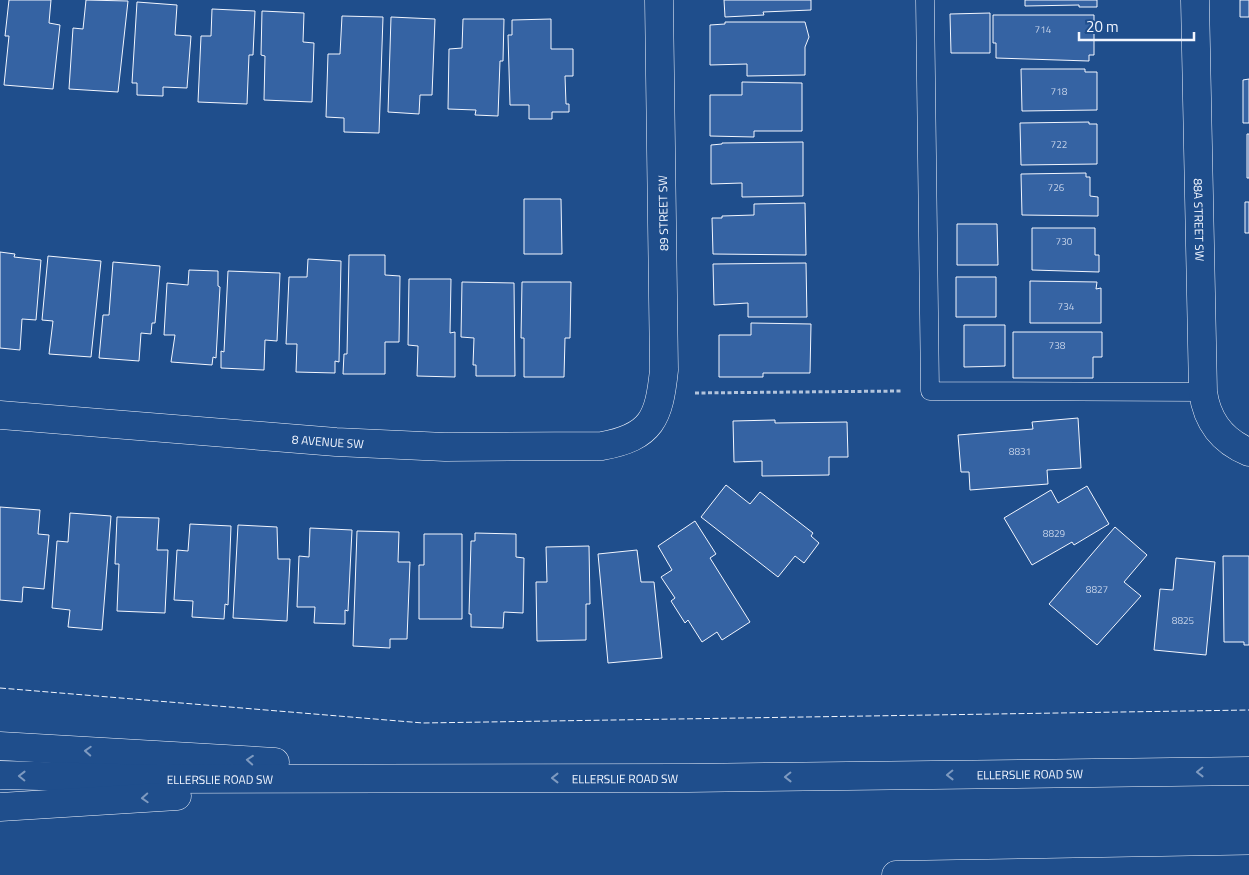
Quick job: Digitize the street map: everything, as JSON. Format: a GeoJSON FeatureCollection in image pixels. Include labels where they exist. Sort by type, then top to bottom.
{"type":"FeatureCollection","features":[{"type":"Feature","properties":{"kind":"main road","name":"89 STREET SW"},"geometry":{"type":"LineString","coordinates":[[650,423],[662,392],[664,370],[659,0]]}},
{"type":"Feature","properties":{"kind":"main road","name":"88A STREET SW"},"geometry":{"type":"LineString","coordinates":[[1195,0],[1203,392],[1205,409],[1221,434],[1249,452]]}},
{"type":"Feature","properties":{"kind":"main road","name":"8 AVENUE SW"},"geometry":{"type":"LineString","coordinates":[[0,415],[232,435],[445,447],[602,446],[623,442],[639,436],[650,423]]}},
{"type":"Feature","properties":{"kind":"main road"},"geometry":{"type":"LineString","coordinates":[[0,746],[526,778]]}},
{"type":"Feature","properties":{"kind":"main road","name":"ELLERSLIE ROAD SW"},"geometry":{"type":"LineString","coordinates":[[0,776],[158,779],[738,777],[1249,770]]}},
{"type":"Feature","properties":{"kind":"main road"},"geometry":{"type":"LineString","coordinates":[[0,807],[526,778]]}},
{"type":"Feature","properties":{"kind":"main road"},"geometry":{"type":"LineString","coordinates":[[896,875],[1249,869]]}},
{"type":"Feature","properties":{"kind":"lane"},"geometry":{"type":"LineString","coordinates":[[925,0],[930,391],[1203,392]]}},
{"type":"Feature","properties":{"kind":"path"},"geometry":{"type":"LineString","coordinates":[[662,392],[930,391]]}},
{"type":"Feature","properties":{"kind":"building"},"geometry":{"type":"Polygon","coordinates":[[[9,0],[51,0],[49,23],[60,25],[53,89],[4,85],[9,36],[5,36],[9,0]]]}},
{"type":"Feature","properties":{"kind":"building"},"geometry":{"type":"Polygon","coordinates":[[[86,0],[128,1],[118,92],[69,89],[73,28],[83,29],[86,0]]]}},
{"type":"Feature","properties":{"kind":"building"},"geometry":{"type":"Polygon","coordinates":[[[724,0],[811,0],[811,10],[763,12],[764,15],[725,17],[724,0]]]}},
{"type":"Feature","properties":{"kind":"building"},"geometry":{"type":"Polygon","coordinates":[[[1025,0],[1097,0],[1097,7],[1079,7],[1079,5],[1025,6],[1025,0]]]}},
{"type":"Feature","properties":{"kind":"building"},"geometry":{"type":"Polygon","coordinates":[[[1240,0],[1249,0],[1249,17],[1240,17],[1240,0]]]}},
{"type":"Feature","properties":{"kind":"building"},"geometry":{"type":"Polygon","coordinates":[[[137,2],[177,5],[175,35],[191,36],[187,88],[163,87],[163,96],[137,95],[137,83],[132,83],[137,2]]]}},
{"type":"Feature","properties":{"kind":"building"},"geometry":{"type":"Polygon","coordinates":[[[212,9],[255,11],[253,55],[249,55],[247,104],[198,102],[201,36],[211,36],[212,9]]]}},
{"type":"Feature","properties":{"kind":"building"},"geometry":{"type":"Polygon","coordinates":[[[262,11],[304,13],[303,42],[314,43],[312,102],[264,100],[265,56],[261,55],[262,11]]]}},
{"type":"Feature","properties":{"kind":"building"},"geometry":{"type":"Polygon","coordinates":[[[990,13],[990,53],[951,53],[950,14],[990,13]]]}},
{"type":"Feature","properties":{"kind":"building"},"geometry":{"type":"Polygon","coordinates":[[[993,15],[1094,15],[1094,55],[1089,55],[1089,61],[996,58],[996,43],[993,43],[993,15]]]}},
{"type":"Feature","properties":{"kind":"building"},"geometry":{"type":"Polygon","coordinates":[[[342,16],[383,17],[379,133],[344,132],[344,118],[326,117],[328,54],[340,54],[342,16]]]}},
{"type":"Feature","properties":{"kind":"building"},"geometry":{"type":"Polygon","coordinates":[[[391,17],[435,19],[432,95],[420,95],[419,114],[388,112],[391,17]]]}},
{"type":"Feature","properties":{"kind":"building"},"geometry":{"type":"Polygon","coordinates":[[[463,19],[504,19],[503,61],[500,61],[498,116],[475,115],[476,110],[448,109],[449,49],[462,48],[463,19]]]}},
{"type":"Feature","properties":{"kind":"building"},"geometry":{"type":"Polygon","coordinates":[[[551,19],[551,49],[573,49],[573,76],[565,76],[566,104],[569,104],[569,112],[552,112],[552,119],[529,119],[529,105],[510,105],[508,35],[512,35],[512,20],[551,19]]]}},
{"type":"Feature","properties":{"kind":"building"},"geometry":{"type":"Polygon","coordinates":[[[725,22],[805,22],[809,37],[805,47],[805,75],[747,76],[747,64],[710,65],[710,25],[725,24],[725,22]]]}},
{"type":"Feature","properties":{"kind":"building"},"geometry":{"type":"Polygon","coordinates":[[[1021,69],[1085,69],[1085,72],[1097,72],[1097,110],[1022,111],[1021,69]]]}},
{"type":"Feature","properties":{"kind":"building"},"geometry":{"type":"Polygon","coordinates":[[[1249,79],[1249,123],[1243,123],[1243,80],[1249,79]]]}},
{"type":"Feature","properties":{"kind":"building"},"geometry":{"type":"Polygon","coordinates":[[[742,82],[802,83],[802,131],[754,131],[754,137],[710,136],[710,95],[742,95],[742,82]]]}},
{"type":"Feature","properties":{"kind":"building"},"geometry":{"type":"Polygon","coordinates":[[[1089,122],[1089,124],[1097,124],[1097,164],[1021,165],[1020,123],[1089,122]]]}},
{"type":"Feature","properties":{"kind":"building"},"geometry":{"type":"Polygon","coordinates":[[[1247,134],[1249,134],[1249,178],[1247,178],[1247,134]]]}},
{"type":"Feature","properties":{"kind":"building"},"geometry":{"type":"Polygon","coordinates":[[[803,142],[803,196],[742,197],[742,183],[711,184],[711,145],[722,143],[803,142]]]}},
{"type":"Feature","properties":{"kind":"building"},"geometry":{"type":"Polygon","coordinates":[[[1086,173],[1086,177],[1090,177],[1090,196],[1098,197],[1098,216],[1022,215],[1021,174],[1086,173]]]}},
{"type":"Feature","properties":{"kind":"building"},"geometry":{"type":"Polygon","coordinates":[[[524,199],[561,199],[562,254],[524,254],[524,199]]]}},
{"type":"Feature","properties":{"kind":"building"},"geometry":{"type":"Polygon","coordinates":[[[1245,202],[1249,202],[1249,233],[1245,233],[1245,202]]]}},
{"type":"Feature","properties":{"kind":"building"},"geometry":{"type":"Polygon","coordinates":[[[805,203],[806,255],[713,254],[712,218],[754,215],[754,204],[805,203]]]}},
{"type":"Feature","properties":{"kind":"building"},"geometry":{"type":"Polygon","coordinates":[[[957,224],[997,224],[998,265],[957,265],[957,224]]]}},
{"type":"Feature","properties":{"kind":"building"},"geometry":{"type":"Polygon","coordinates":[[[1032,228],[1095,228],[1095,255],[1099,255],[1099,272],[1032,270],[1032,228]]]}},
{"type":"Feature","properties":{"kind":"building"},"geometry":{"type":"Polygon","coordinates":[[[0,252],[15,254],[14,257],[41,260],[36,320],[22,319],[20,350],[0,348],[0,252]]]}},
{"type":"Feature","properties":{"kind":"building"},"geometry":{"type":"Polygon","coordinates":[[[349,255],[385,255],[385,275],[400,276],[399,342],[385,342],[385,374],[343,374],[344,354],[347,354],[349,255]]]}},
{"type":"Feature","properties":{"kind":"building"},"geometry":{"type":"Polygon","coordinates":[[[48,256],[101,261],[91,357],[49,354],[53,321],[42,320],[48,256]]]}},
{"type":"Feature","properties":{"kind":"building"},"geometry":{"type":"Polygon","coordinates":[[[308,259],[341,261],[339,362],[335,361],[335,373],[296,372],[297,344],[286,344],[289,277],[307,277],[308,259]]]}},
{"type":"Feature","properties":{"kind":"building"},"geometry":{"type":"Polygon","coordinates":[[[113,262],[160,266],[155,323],[152,323],[151,334],[141,333],[139,361],[99,358],[103,315],[109,315],[113,262]]]}},
{"type":"Feature","properties":{"kind":"building"},"geometry":{"type":"Polygon","coordinates":[[[806,263],[807,317],[748,317],[748,303],[714,305],[713,264],[806,263]]]}},
{"type":"Feature","properties":{"kind":"building"},"geometry":{"type":"Polygon","coordinates":[[[189,270],[218,271],[218,286],[220,287],[216,358],[213,357],[212,365],[171,362],[175,335],[164,335],[167,283],[188,285],[189,270]]]}},
{"type":"Feature","properties":{"kind":"building"},"geometry":{"type":"Polygon","coordinates":[[[228,271],[280,273],[277,341],[265,340],[264,370],[221,368],[221,351],[224,352],[228,271]]]}},
{"type":"Feature","properties":{"kind":"building"},"geometry":{"type":"Polygon","coordinates":[[[956,277],[996,277],[996,317],[956,317],[956,277]]]}},
{"type":"Feature","properties":{"kind":"building"},"geometry":{"type":"Polygon","coordinates":[[[409,279],[451,279],[450,333],[455,332],[455,377],[417,376],[418,346],[408,345],[409,279]]]}},
{"type":"Feature","properties":{"kind":"building"},"geometry":{"type":"Polygon","coordinates":[[[1030,281],[1097,282],[1096,289],[1101,288],[1101,323],[1030,323],[1030,281]]]}},
{"type":"Feature","properties":{"kind":"building"},"geometry":{"type":"Polygon","coordinates":[[[462,282],[514,283],[515,376],[476,376],[476,365],[473,365],[474,338],[461,337],[462,282]]]}},
{"type":"Feature","properties":{"kind":"building"},"geometry":{"type":"Polygon","coordinates":[[[522,282],[571,282],[570,338],[565,338],[564,377],[524,377],[524,338],[521,338],[522,282]]]}},
{"type":"Feature","properties":{"kind":"building"},"geometry":{"type":"Polygon","coordinates":[[[751,323],[811,324],[810,373],[763,373],[763,377],[719,377],[719,335],[751,335],[751,323]]]}},
{"type":"Feature","properties":{"kind":"building"},"geometry":{"type":"Polygon","coordinates":[[[964,325],[1005,325],[1005,366],[964,367],[964,325]]]}},
{"type":"Feature","properties":{"kind":"building"},"geometry":{"type":"Polygon","coordinates":[[[1013,332],[1102,332],[1102,357],[1093,357],[1093,378],[1013,378],[1013,332]]]}},
{"type":"Feature","properties":{"kind":"building"},"geometry":{"type":"Polygon","coordinates":[[[1078,418],[1081,468],[1047,470],[1048,484],[970,490],[969,472],[961,472],[958,435],[1033,429],[1032,422],[1078,418]]]}},
{"type":"Feature","properties":{"kind":"building"},"geometry":{"type":"Polygon","coordinates":[[[775,420],[775,423],[847,422],[848,457],[829,457],[829,475],[762,476],[762,461],[734,462],[733,421],[775,420]]]}},
{"type":"Feature","properties":{"kind":"building"},"geometry":{"type":"Polygon","coordinates":[[[726,485],[750,504],[760,492],[813,533],[811,536],[819,543],[804,563],[795,556],[778,577],[701,517],[726,485]]]}},
{"type":"Feature","properties":{"kind":"building"},"geometry":{"type":"Polygon","coordinates":[[[1087,486],[1109,524],[1074,545],[1072,542],[1032,565],[1004,518],[1051,490],[1058,503],[1087,486]]]}},
{"type":"Feature","properties":{"kind":"building"},"geometry":{"type":"Polygon","coordinates":[[[0,507],[40,510],[38,534],[49,535],[44,589],[23,587],[22,602],[0,600],[0,507]]]}},
{"type":"Feature","properties":{"kind":"building"},"geometry":{"type":"Polygon","coordinates":[[[70,513],[111,516],[102,630],[68,627],[70,610],[52,608],[57,541],[68,542],[70,513]]]}},
{"type":"Feature","properties":{"kind":"building"},"geometry":{"type":"Polygon","coordinates":[[[117,517],[159,518],[157,550],[168,550],[165,613],[117,611],[119,564],[115,564],[117,517]]]}},
{"type":"Feature","properties":{"kind":"building"},"geometry":{"type":"Polygon","coordinates":[[[695,521],[716,554],[710,558],[750,622],[722,640],[717,632],[702,642],[688,620],[685,623],[671,601],[675,598],[661,577],[672,570],[658,546],[695,521]]]}},
{"type":"Feature","properties":{"kind":"building"},"geometry":{"type":"Polygon","coordinates":[[[190,524],[231,526],[228,605],[225,604],[224,619],[192,617],[193,601],[174,600],[177,550],[188,551],[190,524]]]}},
{"type":"Feature","properties":{"kind":"building"},"geometry":{"type":"Polygon","coordinates":[[[238,525],[277,527],[278,559],[290,559],[287,621],[233,618],[238,525]]]}},
{"type":"Feature","properties":{"kind":"building"},"geometry":{"type":"Polygon","coordinates":[[[1115,527],[1147,555],[1124,582],[1141,596],[1097,645],[1049,604],[1115,527]]]}},
{"type":"Feature","properties":{"kind":"building"},"geometry":{"type":"Polygon","coordinates":[[[310,528],[352,530],[348,611],[345,610],[345,624],[314,623],[315,607],[297,607],[299,556],[309,557],[310,528]]]}},
{"type":"Feature","properties":{"kind":"building"},"geometry":{"type":"Polygon","coordinates":[[[357,531],[399,532],[398,562],[410,562],[407,639],[390,639],[390,648],[353,646],[357,531]]]}},
{"type":"Feature","properties":{"kind":"building"},"geometry":{"type":"Polygon","coordinates":[[[475,533],[516,534],[516,557],[524,558],[523,613],[504,612],[503,628],[471,627],[471,614],[469,614],[471,541],[475,541],[475,533]]]}},
{"type":"Feature","properties":{"kind":"building"},"geometry":{"type":"Polygon","coordinates":[[[424,534],[462,534],[462,619],[419,619],[419,565],[424,565],[424,534]]]}},
{"type":"Feature","properties":{"kind":"building"},"geometry":{"type":"Polygon","coordinates":[[[589,546],[590,604],[586,604],[586,640],[537,641],[536,582],[547,582],[546,547],[589,546]]]}},
{"type":"Feature","properties":{"kind":"building"},"geometry":{"type":"Polygon","coordinates":[[[637,550],[641,582],[654,582],[662,658],[608,663],[598,554],[637,550]]]}},
{"type":"Feature","properties":{"kind":"building"},"geometry":{"type":"Polygon","coordinates":[[[1223,556],[1249,556],[1249,645],[1244,645],[1244,642],[1224,642],[1223,556]]]}},
{"type":"Feature","properties":{"kind":"building"},"geometry":{"type":"Polygon","coordinates":[[[1176,558],[1215,562],[1206,655],[1154,650],[1160,589],[1173,590],[1176,558]]]}},
{"type":"Feature","properties":{"kind":"fence"},"geometry":{"type":"LineString","coordinates":[[0,688],[423,723],[1249,710]]}}]}
